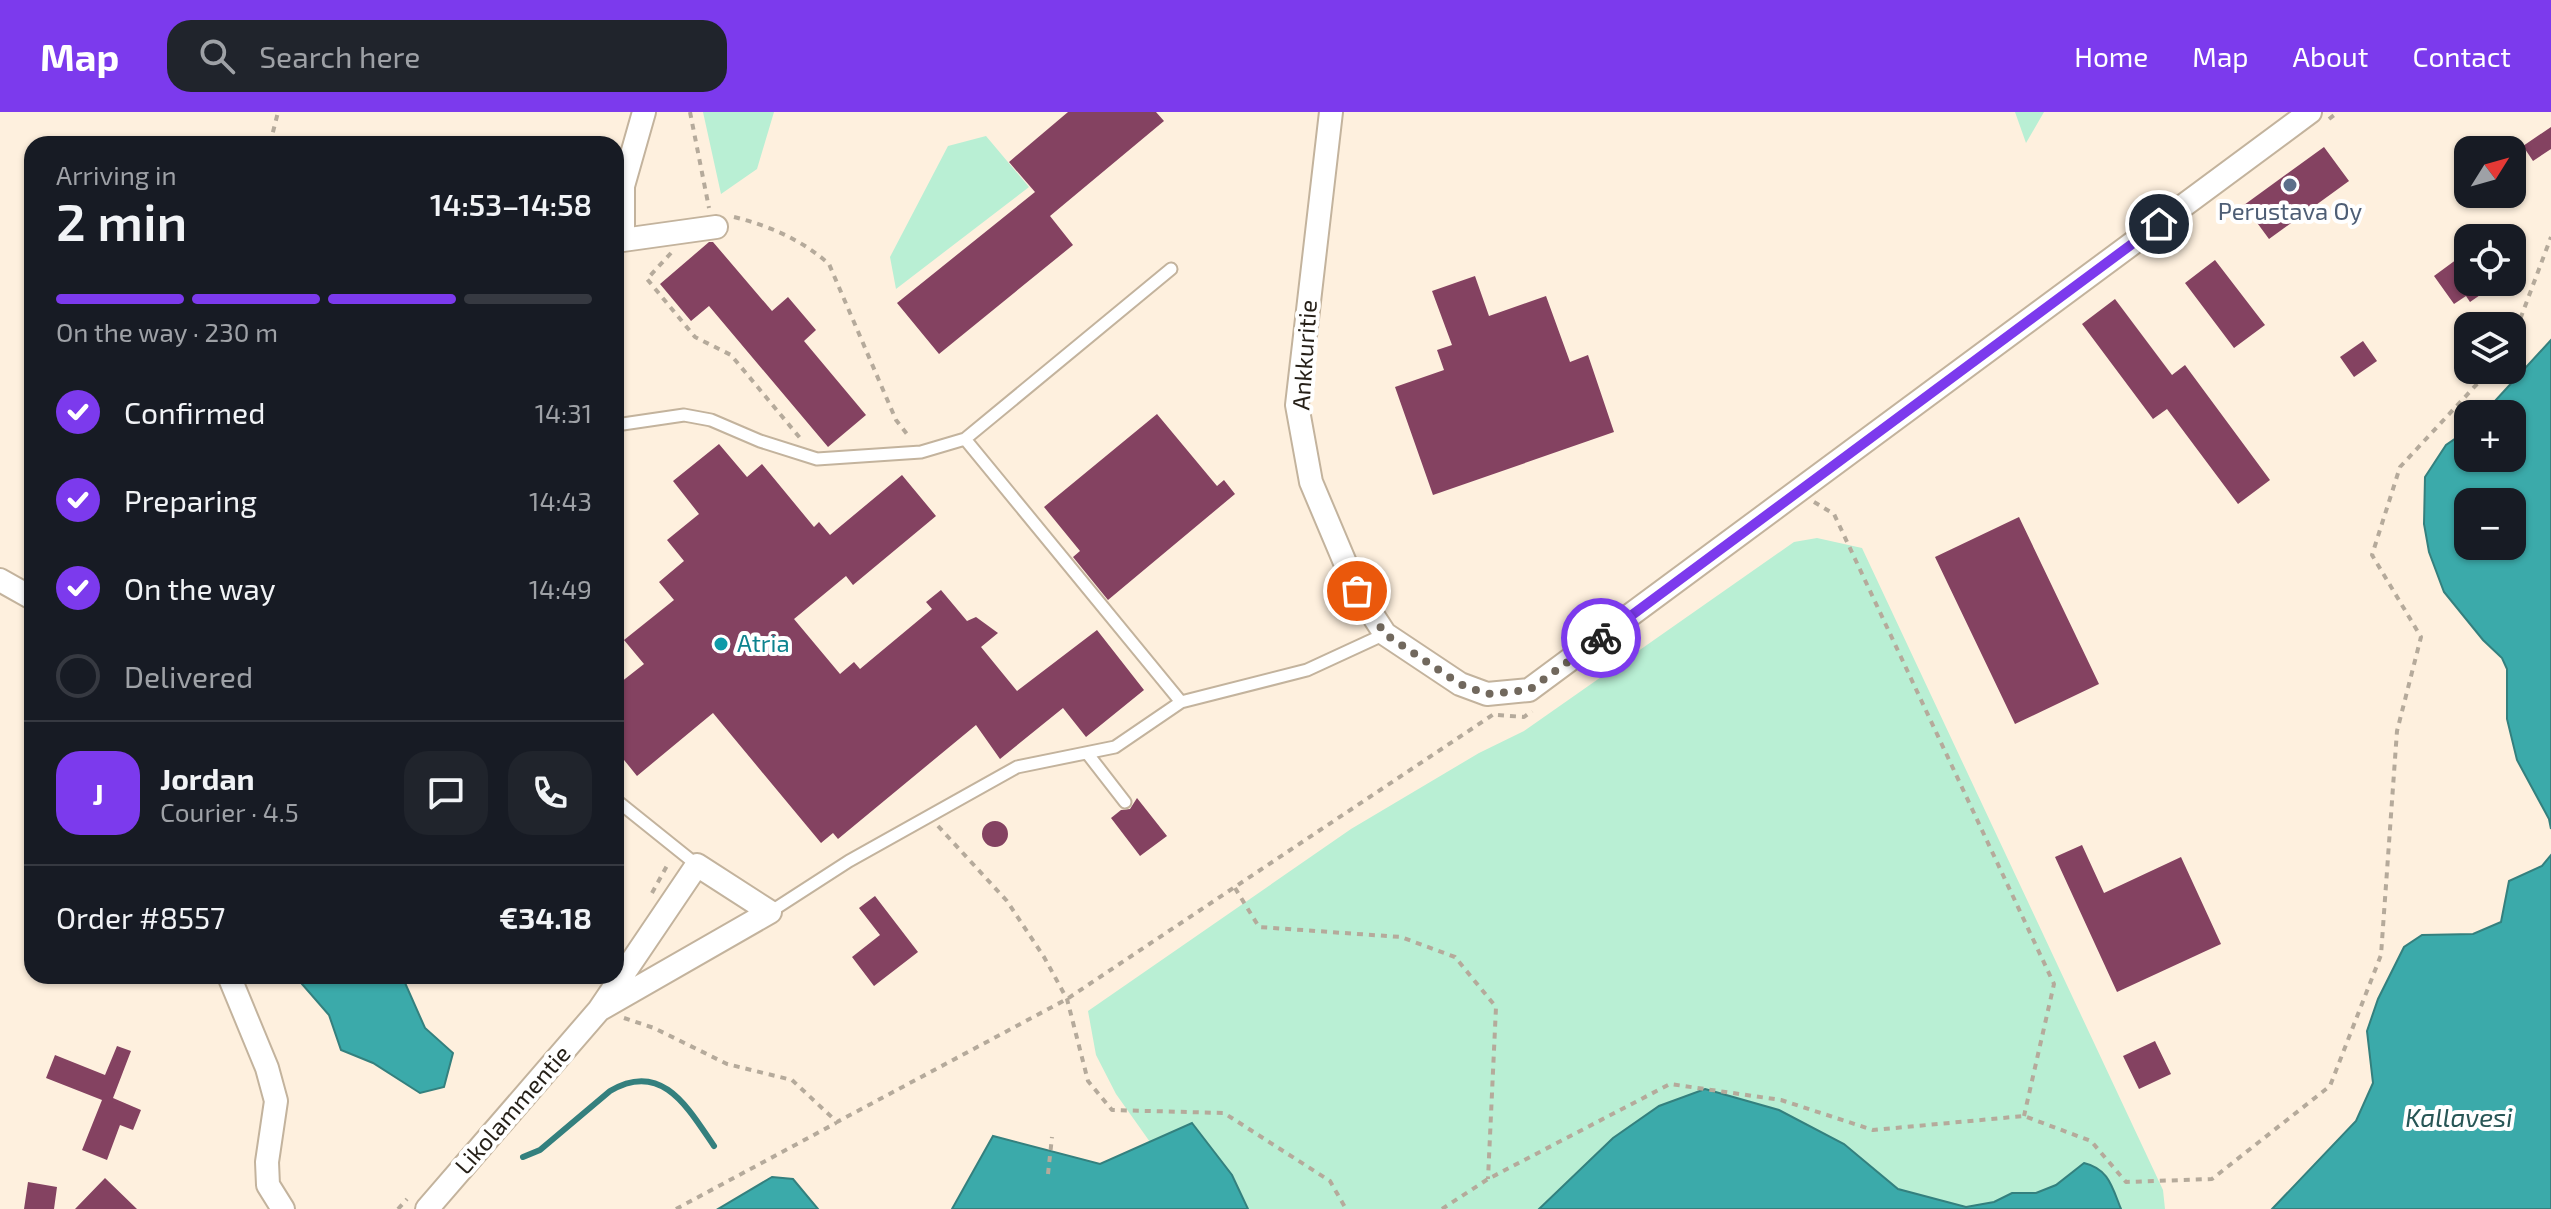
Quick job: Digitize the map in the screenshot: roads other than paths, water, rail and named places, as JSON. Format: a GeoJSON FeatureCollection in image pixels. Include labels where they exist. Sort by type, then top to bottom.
{"type":"FeatureCollection","features":[{"type":"Feature","properties":{"kind":"street"},"geometry":{"type":"LineString","coordinates":[[624,182],[644,112]]}},
{"type":"Feature","properties":{"kind":"street","name":"Ankkuritie"},"geometry":{"type":"LineString","coordinates":[[1331,112],[1297,405],[1311,482],[1357,591],[1385,634],[1460,684],[1487,694],[1529,690],[2310,112]]}},
{"type":"Feature","properties":{"kind":"street"},"geometry":{"type":"LineString","coordinates":[[624,240],[690,231],[720,221]]}},
{"type":"Feature","properties":{"kind":"street"},"geometry":{"type":"LineString","coordinates":[[0,580],[24,594]]}},
{"type":"Feature","properties":{"kind":"street"},"geometry":{"type":"LineString","coordinates":[[697,865],[770,912]]}},
{"type":"Feature","properties":{"kind":"street","name":"Likolammentie"},"geometry":{"type":"LineString","coordinates":[[624,973],[697,865]]}},
{"type":"Feature","properties":{"kind":"street","name":"Likolammentie"},"geometry":{"type":"LineString","coordinates":[[599,1010],[770,912]]}},
{"type":"Feature","properties":{"kind":"street"},"geometry":{"type":"LineString","coordinates":[[232,984],[267,1068],[276,1101],[267,1162],[268,1185],[283,1209]]}},
{"type":"Feature","properties":{"kind":"street","name":"Likolammentie"},"geometry":{"type":"LineString","coordinates":[[427,1209],[599,1010],[617,984]]}},
{"type":"Feature","properties":{"kind":"lane"},"geometry":{"type":"LineString","coordinates":[[624,424],[684,415],[711,420],[760,441],[817,459],[921,452],[965,439],[1171,269]]}},
{"type":"Feature","properties":{"kind":"lane"},"geometry":{"type":"LineString","coordinates":[[965,439],[1181,702]]}},
{"type":"Feature","properties":{"kind":"lane"},"geometry":{"type":"LineString","coordinates":[[770,912],[849,861],[1017,767],[1115,747],[1181,702],[1307,670],[1385,634]]}},
{"type":"Feature","properties":{"kind":"lane"},"geometry":{"type":"LineString","coordinates":[[1087,753],[1125,802]]}},
{"type":"Feature","properties":{"kind":"lane"},"geometry":{"type":"LineString","coordinates":[[624,806],[697,865]]}},
{"type":"Feature","properties":{"kind":"water"},"geometry":{"type":"Polygon","coordinates":[[[2551,340],[2551,829],[2549,819],[2517,760],[2507,719],[2507,669],[2502,658],[2444,592],[2429,552],[2424,524],[2425,477],[2446,445],[2454,440],[2454,472],[2526,472],[2526,400],[2496,400],[2511,384],[2526,384],[2526,367],[2551,340]]]}},
{"type":"Feature","properties":{"kind":"water","name":"Kallavesi"},"geometry":{"type":"Polygon","coordinates":[[[2551,855],[2551,1209],[2272,1209],[2356,1121],[2373,1083],[2367,1031],[2378,999],[2404,947],[2422,935],[2473,934],[2501,922],[2509,881],[2542,866],[2551,855]]]}},
{"type":"Feature","properties":{"kind":"water"},"geometry":{"type":"Polygon","coordinates":[[[302,984],[406,984],[425,1028],[453,1053],[444,1087],[420,1093],[373,1063],[341,1050],[329,1015],[302,984]]]}},
{"type":"Feature","properties":{"kind":"water"},"geometry":{"type":"Polygon","coordinates":[[[1705,1089],[1779,1110],[1844,1144],[1898,1189],[1966,1207],[1994,1202],[2012,1193],[2036,1193],[2056,1185],[2084,1163],[2104,1174],[2121,1209],[1539,1209],[1613,1138],[1659,1106],[1705,1089]]]}},
{"type":"Feature","properties":{"kind":"water"},"geometry":{"type":"Polygon","coordinates":[[[1192,1123],[1232,1175],[1248,1209],[952,1209],[993,1136],[1100,1164],[1192,1123]]]}},
{"type":"Feature","properties":{"kind":"water"},"geometry":{"type":"Polygon","coordinates":[[[772,1177],[793,1179],[818,1209],[718,1209],[772,1177]]]}},
{"type":"Feature","properties":{"kind":"waterway"},"geometry":{"type":"LineString","coordinates":[[523,1157],[540,1150],[610,1091],[628,1083],[645,1081],[672,1093],[714,1146]]}},
{"type":"Feature","properties":{"kind":"place","name":"Perustava Oy"},"geometry":{"type":"Point","coordinates":[2290,185]}},
{"type":"Feature","properties":{"kind":"place","name":"Atria"},"geometry":{"type":"Point","coordinates":[721,644]}}]}
